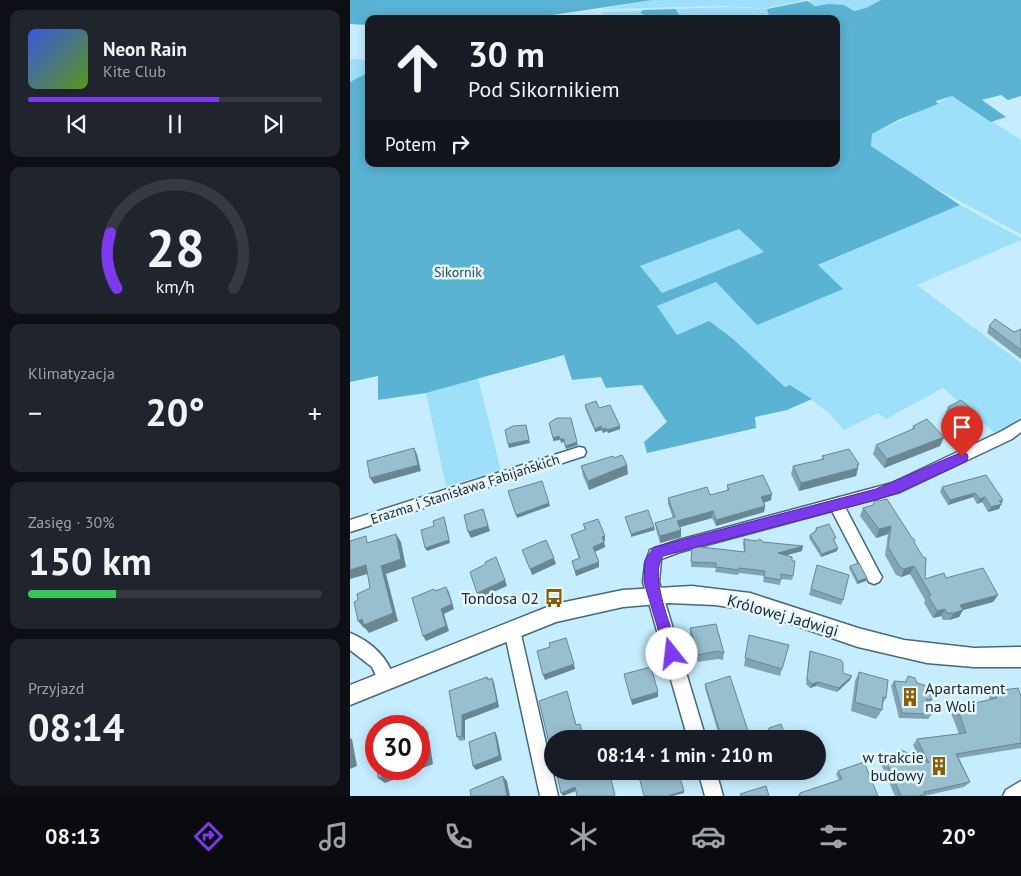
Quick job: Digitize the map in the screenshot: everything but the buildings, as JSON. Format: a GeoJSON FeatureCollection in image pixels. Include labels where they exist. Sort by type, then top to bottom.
{"type":"FeatureCollection","features":[{"type":"Feature","properties":{"kind":"street"},"geometry":{"type":"LineString","coordinates":[[694,730],[651,582],[652,564],[655,555],[659,552],[895,488],[1007,435],[1021,425]]}},
{"type":"Feature","properties":{"kind":"street","name":"Erazma i Stanisława Fabijańskich"},"geometry":{"type":"LineString","coordinates":[[350,526],[579,452]]}},
{"type":"Feature","properties":{"kind":"street"},"geometry":{"type":"LineString","coordinates":[[836,504],[874,577]]}},
{"type":"Feature","properties":{"kind":"street","name":"Królowej Jadwigi"},"geometry":{"type":"LineString","coordinates":[[350,695],[555,613],[586,604],[654,594],[698,594],[740,599],[884,646],[911,652],[969,658],[1021,657]]}},
{"type":"Feature","properties":{"kind":"street"},"geometry":{"type":"LineString","coordinates":[[512,630],[549,796]]}},
{"type":"Feature","properties":{"kind":"street"},"geometry":{"type":"LineString","coordinates":[[350,641],[375,658],[384,669],[387,680]]}},
{"type":"Feature","properties":{"kind":"street"},"geometry":{"type":"LineString","coordinates":[[710,780],[714,796]]}},
{"type":"Feature","properties":{"kind":"street"},"geometry":{"type":"LineString","coordinates":[[1012,796],[1021,790]]}},
{"type":"Feature","properties":{"kind":"shaded area"},"geometry":{"type":"Polygon","coordinates":[[[653,0],[806,0],[766,8],[723,6],[602,9],[653,0]]]}},
{"type":"Feature","properties":{"kind":"shaded area"},"geometry":{"type":"Polygon","coordinates":[[[813,0],[881,0],[866,8],[854,11],[841,6],[818,5],[807,2],[813,0]]]}},
{"type":"Feature","properties":{"kind":"shaded area"},"geometry":{"type":"Polygon","coordinates":[[[730,7],[767,9],[769,15],[679,15],[677,9],[730,7]]]}},
{"type":"Feature","properties":{"kind":"shaded area"},"geometry":{"type":"Polygon","coordinates":[[[642,11],[641,13],[666,15],[604,15],[601,12],[642,11]]]}},
{"type":"Feature","properties":{"kind":"shaded area"},"geometry":{"type":"Polygon","coordinates":[[[350,59],[365,60],[365,74],[350,82],[350,59]]]}},
{"type":"Feature","properties":{"kind":"shaded area"},"geometry":{"type":"Polygon","coordinates":[[[952,96],[1021,140],[1021,234],[908,173],[871,146],[872,134],[952,96]]]}},
{"type":"Feature","properties":{"kind":"shaded area"},"geometry":{"type":"Polygon","coordinates":[[[960,205],[1021,238],[1021,240],[917,285],[1021,363],[1021,417],[997,435],[943,388],[886,419],[878,413],[844,430],[828,412],[791,385],[785,387],[732,338],[709,322],[677,335],[657,306],[716,282],[842,289],[817,266],[960,205]]]}},
{"type":"Feature","properties":{"kind":"shaded area"},"geometry":{"type":"Polygon","coordinates":[[[739,229],[765,252],[662,293],[640,266],[739,229]]]}},
{"type":"Feature","properties":{"kind":"shaded area"},"geometry":{"type":"Polygon","coordinates":[[[478,378],[501,471],[446,486],[426,393],[478,378]]]}},
{"type":"Feature","properties":{"kind":"green space"},"geometry":{"type":"Polygon","coordinates":[[[350,0],[653,0],[552,15],[365,15],[365,25],[350,24],[350,0]]]}},
{"type":"Feature","properties":{"kind":"green space","name":"Sikornik"},"geometry":{"type":"Polygon","coordinates":[[[881,0],[1021,0],[1021,96],[1008,100],[1001,95],[982,100],[1006,117],[991,122],[952,96],[936,101],[938,104],[898,120],[872,134],[871,146],[960,205],[818,265],[843,289],[757,325],[716,282],[657,306],[677,335],[709,321],[732,338],[785,387],[790,385],[812,399],[787,410],[755,417],[756,428],[647,453],[644,442],[667,422],[642,385],[606,388],[601,377],[572,380],[564,355],[426,393],[378,400],[378,376],[350,382],[350,82],[365,74],[365,167],[840,167],[840,15],[769,15],[767,9],[807,1],[815,6],[829,4],[844,5],[854,11],[866,8],[881,0]],[[739,229],[640,266],[662,293],[764,252],[739,229]]]}},
{"type":"Feature","properties":{"kind":"green space"},"geometry":{"type":"Polygon","coordinates":[[[676,9],[679,15],[645,15],[640,13],[643,10],[676,9]]]}},
{"type":"Feature","properties":{"kind":"place","name":"Tondosa 02"},"geometry":{"type":"Point","coordinates":[554,598]}},
{"type":"Feature","properties":{"kind":"place","name":"Apartament na Woli"},"geometry":{"type":"Point","coordinates":[910,697]}},
{"type":"Feature","properties":{"kind":"place","name":"w trakcie budowy"},"geometry":{"type":"Point","coordinates":[939,766]}},
{"type":"Feature","properties":{"kind":"route"},"geometry":{"type":"LineString","coordinates":[[672,654],[651,582],[652,560],[659,552],[876,494],[895,488],[962,457]]}}]}
